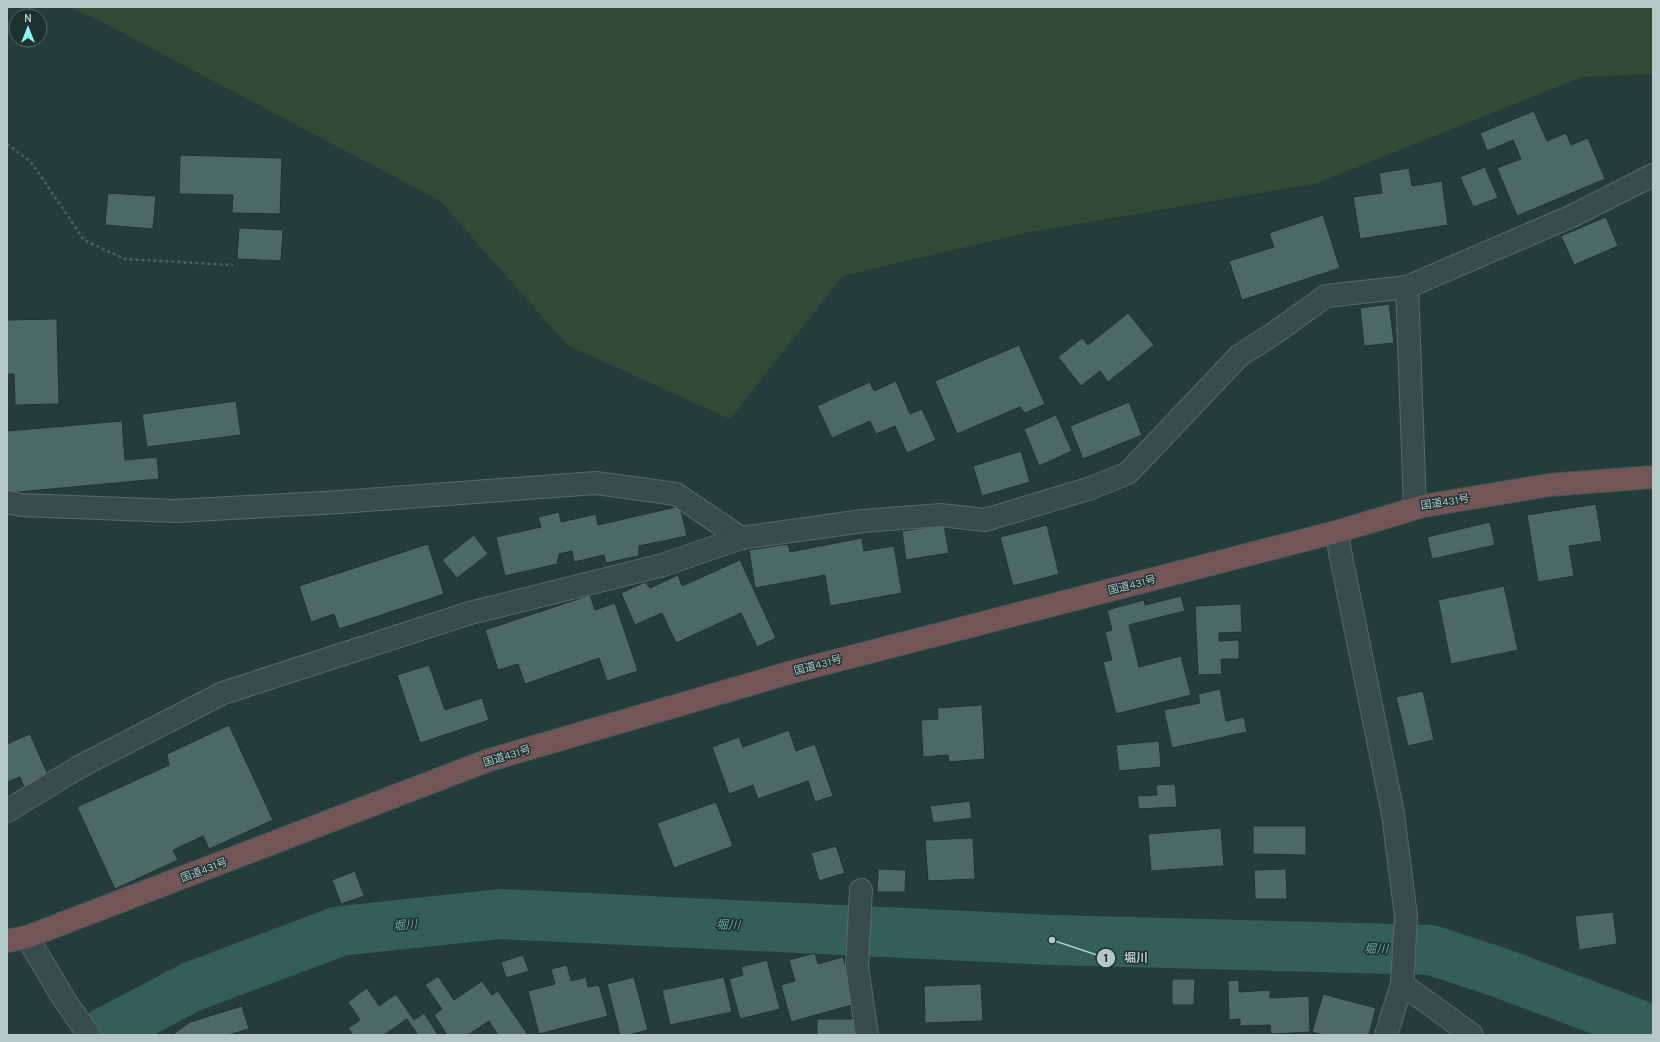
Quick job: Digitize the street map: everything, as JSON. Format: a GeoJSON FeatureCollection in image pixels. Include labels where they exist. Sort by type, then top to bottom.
{"type":"FeatureCollection","features":[{"type":"Feature","properties":{"kind":"highway","name":"国道431号"},"geometry":{"type":"LineString","coordinates":[[17,939],[489,760],[792,672],[1336,532],[1415,507],[1549,485],[1653,477]]}},
{"type":"Feature","properties":{"kind":"street"},"geometry":{"type":"LineString","coordinates":[[7,812],[79,767],[224,693],[470,613],[663,565],[741,538],[863,521],[941,515],[984,520],[1090,488],[1128,473],[1239,356],[1276,332],[1326,296],[1407,287],[1572,216],[1653,175]]}},
{"type":"Feature","properties":{"kind":"street"},"geometry":{"type":"LineString","coordinates":[[1407,287],[1415,507]]}},
{"type":"Feature","properties":{"kind":"street"},"geometry":{"type":"LineString","coordinates":[[7,502],[21,505],[176,511],[340,502],[596,483],[676,494],[741,538]]}},
{"type":"Feature","properties":{"kind":"street"},"geometry":{"type":"LineString","coordinates":[[1336,532],[1393,814],[1406,917],[1402,981],[1386,1035]]}},
{"type":"Feature","properties":{"kind":"street"},"geometry":{"type":"LineString","coordinates":[[862,890],[856,966],[867,1035]]}},
{"type":"Feature","properties":{"kind":"street"},"geometry":{"type":"LineString","coordinates":[[17,939],[64,998],[89,1035]]}},
{"type":"Feature","properties":{"kind":"street"},"geometry":{"type":"LineString","coordinates":[[1402,981],[1472,1035]]}},
{"type":"Feature","properties":{"kind":"path"},"geometry":{"type":"LineString","coordinates":[[7,144],[31,162],[84,240],[125,259],[233,265]]}},
{"type":"Feature","properties":{"kind":"green space"},"geometry":{"type":"Polygon","coordinates":[[[69,7],[1653,7],[1653,74],[1582,77],[1318,183],[1025,233],[843,276],[730,419],[567,345],[440,201],[98,20],[69,7]]]}},
{"type":"Feature","properties":{"kind":"building"},"geometry":{"type":"Polygon","coordinates":[[[1534,111],[1547,141],[1566,133],[1571,145],[1588,138],[1605,179],[1517,216],[1497,168],[1521,159],[1513,140],[1487,151],[1480,133],[1534,111]]]}},
{"type":"Feature","properties":{"kind":"building"},"geometry":{"type":"Polygon","coordinates":[[[180,155],[282,158],[280,214],[232,213],[233,195],[179,194],[180,155]]]}},
{"type":"Feature","properties":{"kind":"building"},"geometry":{"type":"Polygon","coordinates":[[[1485,167],[1498,198],[1473,207],[1460,177],[1485,167]]]}},
{"type":"Feature","properties":{"kind":"building"},"geometry":{"type":"Polygon","coordinates":[[[1409,168],[1412,186],[1442,181],[1448,225],[1360,239],[1353,197],[1382,193],[1379,173],[1409,168]]]}},
{"type":"Feature","properties":{"kind":"building"},"geometry":{"type":"Polygon","coordinates":[[[108,193],[156,196],[153,229],[105,225],[108,193]]]}},
{"type":"Feature","properties":{"kind":"building"},"geometry":{"type":"Polygon","coordinates":[[[1323,215],[1340,268],[1242,300],[1229,261],[1274,247],[1269,233],[1323,215]]]}},
{"type":"Feature","properties":{"kind":"building"},"geometry":{"type":"Polygon","coordinates":[[[1606,217],[1618,246],[1574,265],[1561,236],[1606,217]]]}},
{"type":"Feature","properties":{"kind":"building"},"geometry":{"type":"Polygon","coordinates":[[[239,228],[283,230],[281,261],[237,259],[239,228]]]}},
{"type":"Feature","properties":{"kind":"building"},"geometry":{"type":"Polygon","coordinates":[[[1389,304],[1394,343],[1364,346],[1360,308],[1389,304]]]}},
{"type":"Feature","properties":{"kind":"building"},"geometry":{"type":"Polygon","coordinates":[[[7,309],[8,320],[57,319],[59,404],[15,405],[14,374],[7,374],[7,309]]]}},
{"type":"Feature","properties":{"kind":"building"},"geometry":{"type":"Polygon","coordinates":[[[1128,313],[1154,345],[1108,382],[1100,371],[1081,386],[1058,357],[1082,338],[1088,345],[1128,313]]]}},
{"type":"Feature","properties":{"kind":"building"},"geometry":{"type":"Polygon","coordinates":[[[1019,345],[1045,404],[1025,413],[1020,407],[957,434],[935,381],[1019,345]]]}},
{"type":"Feature","properties":{"kind":"building"},"geometry":{"type":"Polygon","coordinates":[[[896,381],[910,414],[922,409],[936,440],[907,453],[895,426],[876,434],[870,421],[832,438],[817,406],[870,382],[874,391],[896,381]]]}},
{"type":"Feature","properties":{"kind":"building"},"geometry":{"type":"Polygon","coordinates":[[[236,401],[241,435],[147,447],[142,414],[236,401]]]}},
{"type":"Feature","properties":{"kind":"building"},"geometry":{"type":"Polygon","coordinates":[[[1129,402],[1142,435],[1083,459],[1070,426],[1129,402]]]}},
{"type":"Feature","properties":{"kind":"building"},"geometry":{"type":"Polygon","coordinates":[[[1056,415],[1072,451],[1039,466],[1024,429],[1056,415]]]}},
{"type":"Feature","properties":{"kind":"building"},"geometry":{"type":"Polygon","coordinates":[[[122,421],[125,460],[157,457],[159,479],[7,493],[7,431],[122,421]]]}},
{"type":"Feature","properties":{"kind":"building"},"geometry":{"type":"Polygon","coordinates":[[[1021,451],[1030,482],[982,496],[973,466],[1021,451]]]}},
{"type":"Feature","properties":{"kind":"building"},"geometry":{"type":"Polygon","coordinates":[[[1596,504],[1602,541],[1569,546],[1574,576],[1538,582],[1527,515],[1596,504]]]}},
{"type":"Feature","properties":{"kind":"building"},"geometry":{"type":"Polygon","coordinates":[[[680,506],[687,536],[639,546],[639,556],[606,563],[604,555],[574,562],[572,551],[559,554],[557,564],[505,576],[496,537],[541,527],[538,517],[559,512],[561,522],[596,514],[598,525],[680,506]]]}},
{"type":"Feature","properties":{"kind":"building"},"geometry":{"type":"Polygon","coordinates":[[[1490,522],[1495,545],[1432,559],[1427,537],[1490,522]]]}},
{"type":"Feature","properties":{"kind":"building"},"geometry":{"type":"Polygon","coordinates":[[[944,525],[949,553],[906,560],[902,531],[944,525]]]}},
{"type":"Feature","properties":{"kind":"building"},"geometry":{"type":"Polygon","coordinates":[[[1047,525],[1059,574],[1013,586],[1000,537],[1047,525]]]}},
{"type":"Feature","properties":{"kind":"building"},"geometry":{"type":"Polygon","coordinates":[[[474,535],[488,554],[457,578],[442,560],[474,535]]]}},
{"type":"Feature","properties":{"kind":"building"},"geometry":{"type":"Polygon","coordinates":[[[862,538],[864,551],[894,546],[902,593],[830,606],[825,575],[755,588],[749,550],[788,544],[790,552],[862,538]]]}},
{"type":"Feature","properties":{"kind":"building"},"geometry":{"type":"Polygon","coordinates":[[[428,544],[444,594],[339,629],[334,614],[311,622],[299,586],[428,544]]]}},
{"type":"Feature","properties":{"kind":"building"},"geometry":{"type":"Polygon","coordinates":[[[740,560],[776,638],[757,647],[741,613],[676,643],[662,613],[635,625],[621,593],[645,582],[650,588],[678,575],[682,586],[740,560]]]}},
{"type":"Feature","properties":{"kind":"building"},"geometry":{"type":"Polygon","coordinates":[[[1504,586],[1518,650],[1451,664],[1438,600],[1504,586]]]}},
{"type":"Feature","properties":{"kind":"building"},"geometry":{"type":"Polygon","coordinates":[[[590,595],[595,610],[615,603],[638,671],[607,681],[599,658],[525,684],[518,664],[498,670],[485,630],[590,595]]]}},
{"type":"Feature","properties":{"kind":"building"},"geometry":{"type":"Polygon","coordinates":[[[1181,596],[1185,611],[1129,625],[1139,667],[1181,656],[1191,695],[1116,714],[1103,662],[1112,660],[1105,632],[1112,630],[1107,610],[1144,600],[1145,605],[1181,596]]]}},
{"type":"Feature","properties":{"kind":"building"},"geometry":{"type":"Polygon","coordinates":[[[1241,604],[1242,632],[1219,633],[1219,641],[1239,640],[1239,659],[1221,659],[1222,674],[1198,675],[1195,606],[1241,604]]]}},
{"type":"Feature","properties":{"kind":"building"},"geometry":{"type":"Polygon","coordinates":[[[429,665],[445,710],[482,698],[489,720],[420,743],[397,675],[429,665]]]}},
{"type":"Feature","properties":{"kind":"building"},"geometry":{"type":"Polygon","coordinates":[[[1220,689],[1226,721],[1244,717],[1247,732],[1172,748],[1164,710],[1200,703],[1198,694],[1220,689]]]}},
{"type":"Feature","properties":{"kind":"building"},"geometry":{"type":"Polygon","coordinates":[[[1423,691],[1434,740],[1408,746],[1396,697],[1423,691]]]}},
{"type":"Feature","properties":{"kind":"building"},"geometry":{"type":"Polygon","coordinates":[[[982,705],[985,759],[949,762],[948,755],[923,757],[921,720],[938,719],[937,708],[982,705]]]}},
{"type":"Feature","properties":{"kind":"building"},"geometry":{"type":"Polygon","coordinates":[[[229,725],[273,820],[209,849],[203,836],[173,850],[178,860],[115,889],[77,807],[169,765],[167,754],[229,725]]]}},
{"type":"Feature","properties":{"kind":"building"},"geometry":{"type":"Polygon","coordinates":[[[789,730],[796,751],[815,744],[833,796],[815,802],[808,781],[758,799],[753,785],[729,794],[712,747],[739,737],[743,747],[789,730]]]}},
{"type":"Feature","properties":{"kind":"building"},"geometry":{"type":"Polygon","coordinates":[[[30,734],[49,777],[24,787],[20,777],[7,782],[7,744],[30,734]]]}},
{"type":"Feature","properties":{"kind":"building"},"geometry":{"type":"Polygon","coordinates":[[[1159,741],[1161,767],[1119,771],[1116,745],[1159,741]]]}},
{"type":"Feature","properties":{"kind":"building"},"geometry":{"type":"Polygon","coordinates":[[[1175,784],[1177,807],[1139,809],[1137,796],[1157,795],[1156,785],[1175,784]]]}},
{"type":"Feature","properties":{"kind":"building"},"geometry":{"type":"Polygon","coordinates":[[[970,801],[972,818],[933,823],[930,806],[970,801]]]}},
{"type":"Feature","properties":{"kind":"building"},"geometry":{"type":"Polygon","coordinates":[[[716,802],[733,846],[674,868],[657,823],[716,802]]]}},
{"type":"Feature","properties":{"kind":"building"},"geometry":{"type":"Polygon","coordinates":[[[1253,826],[1306,826],[1306,855],[1253,854],[1253,826]]]}},
{"type":"Feature","properties":{"kind":"building"},"geometry":{"type":"Polygon","coordinates":[[[1221,828],[1224,866],[1151,871],[1148,834],[1221,828]]]}},
{"type":"Feature","properties":{"kind":"building"},"geometry":{"type":"Polygon","coordinates":[[[973,838],[975,879],[928,881],[925,840],[973,838]]]}},
{"type":"Feature","properties":{"kind":"building"},"geometry":{"type":"Polygon","coordinates":[[[836,846],[845,873],[819,881],[811,853],[836,846]]]}},
{"type":"Feature","properties":{"kind":"building"},"geometry":{"type":"Polygon","coordinates":[[[878,869],[906,870],[905,892],[877,892],[878,869]]]}},
{"type":"Feature","properties":{"kind":"building"},"geometry":{"type":"Polygon","coordinates":[[[1286,869],[1287,899],[1255,899],[1254,870],[1286,869]]]}},
{"type":"Feature","properties":{"kind":"building"},"geometry":{"type":"Polygon","coordinates":[[[355,871],[364,896],[341,904],[332,880],[355,871]]]}},
{"type":"Feature","properties":{"kind":"building"},"geometry":{"type":"Polygon","coordinates":[[[1613,912],[1617,944],[1579,950],[1575,916],[1613,912]]]}},
{"type":"Feature","properties":{"kind":"building"},"geometry":{"type":"Polygon","coordinates":[[[815,953],[818,964],[843,957],[855,1004],[791,1022],[781,985],[795,981],[789,960],[815,953]]]}},
{"type":"Feature","properties":{"kind":"building"},"geometry":{"type":"Polygon","coordinates":[[[523,955],[529,971],[506,978],[501,962],[523,955]]]}},
{"type":"Feature","properties":{"kind":"building"},"geometry":{"type":"Polygon","coordinates":[[[767,960],[780,1009],[740,1019],[729,979],[743,975],[741,967],[767,960]]]}},
{"type":"Feature","properties":{"kind":"building"},"geometry":{"type":"Polygon","coordinates":[[[567,965],[571,981],[586,977],[588,987],[599,985],[608,1016],[539,1034],[528,991],[555,984],[551,969],[567,965]]]}},
{"type":"Feature","properties":{"kind":"building"},"geometry":{"type":"Polygon","coordinates":[[[438,976],[454,1000],[482,981],[492,995],[498,991],[528,1035],[498,1035],[489,1021],[468,1035],[447,1035],[434,1015],[442,1009],[425,985],[438,976]]]}},
{"type":"Feature","properties":{"kind":"building"},"geometry":{"type":"Polygon","coordinates":[[[634,977],[648,1030],[628,1035],[620,1035],[607,984],[634,977]]]}},
{"type":"Feature","properties":{"kind":"building"},"geometry":{"type":"Polygon","coordinates":[[[724,977],[732,1012],[670,1025],[662,990],[724,977]]]}},
{"type":"Feature","properties":{"kind":"building"},"geometry":{"type":"Polygon","coordinates":[[[1172,979],[1195,979],[1194,1005],[1172,1005],[1172,979]]]}},
{"type":"Feature","properties":{"kind":"building"},"geometry":{"type":"Polygon","coordinates":[[[1239,980],[1239,992],[1270,990],[1270,998],[1309,996],[1310,1032],[1271,1034],[1270,1025],[1240,1026],[1240,1019],[1229,1020],[1228,981],[1239,980]]]}},
{"type":"Feature","properties":{"kind":"building"},"geometry":{"type":"Polygon","coordinates":[[[981,984],[983,1021],[925,1023],[924,986],[981,984]]]}},
{"type":"Feature","properties":{"kind":"building"},"geometry":{"type":"Polygon","coordinates":[[[367,988],[379,1006],[396,994],[414,1020],[424,1013],[438,1035],[418,1035],[407,1019],[384,1035],[353,1035],[348,1028],[360,1020],[348,1002],[367,988]]]}},
{"type":"Feature","properties":{"kind":"building"},"geometry":{"type":"Polygon","coordinates":[[[1323,994],[1376,1008],[1369,1035],[1324,1035],[1312,1032],[1323,994]]]}},
{"type":"Feature","properties":{"kind":"building"},"geometry":{"type":"Polygon","coordinates":[[[242,1006],[249,1029],[228,1035],[172,1035],[190,1022],[242,1006]]]}},
{"type":"Feature","properties":{"kind":"building"},"geometry":{"type":"Polygon","coordinates":[[[817,1019],[858,1019],[858,1035],[817,1035],[817,1019]]]}},
{"type":"Feature","properties":{"kind":"waterway","name":"堀川"},"geometry":{"type":"LineString","coordinates":[[100,1035],[191,987],[340,931],[500,914],[1052,940],[1431,950],[1498,972],[1653,1030]]}},
{"type":"Feature","properties":{"kind":"place","name":"堀川"},"geometry":{"type":"Point","coordinates":[1052,940]}}]}
